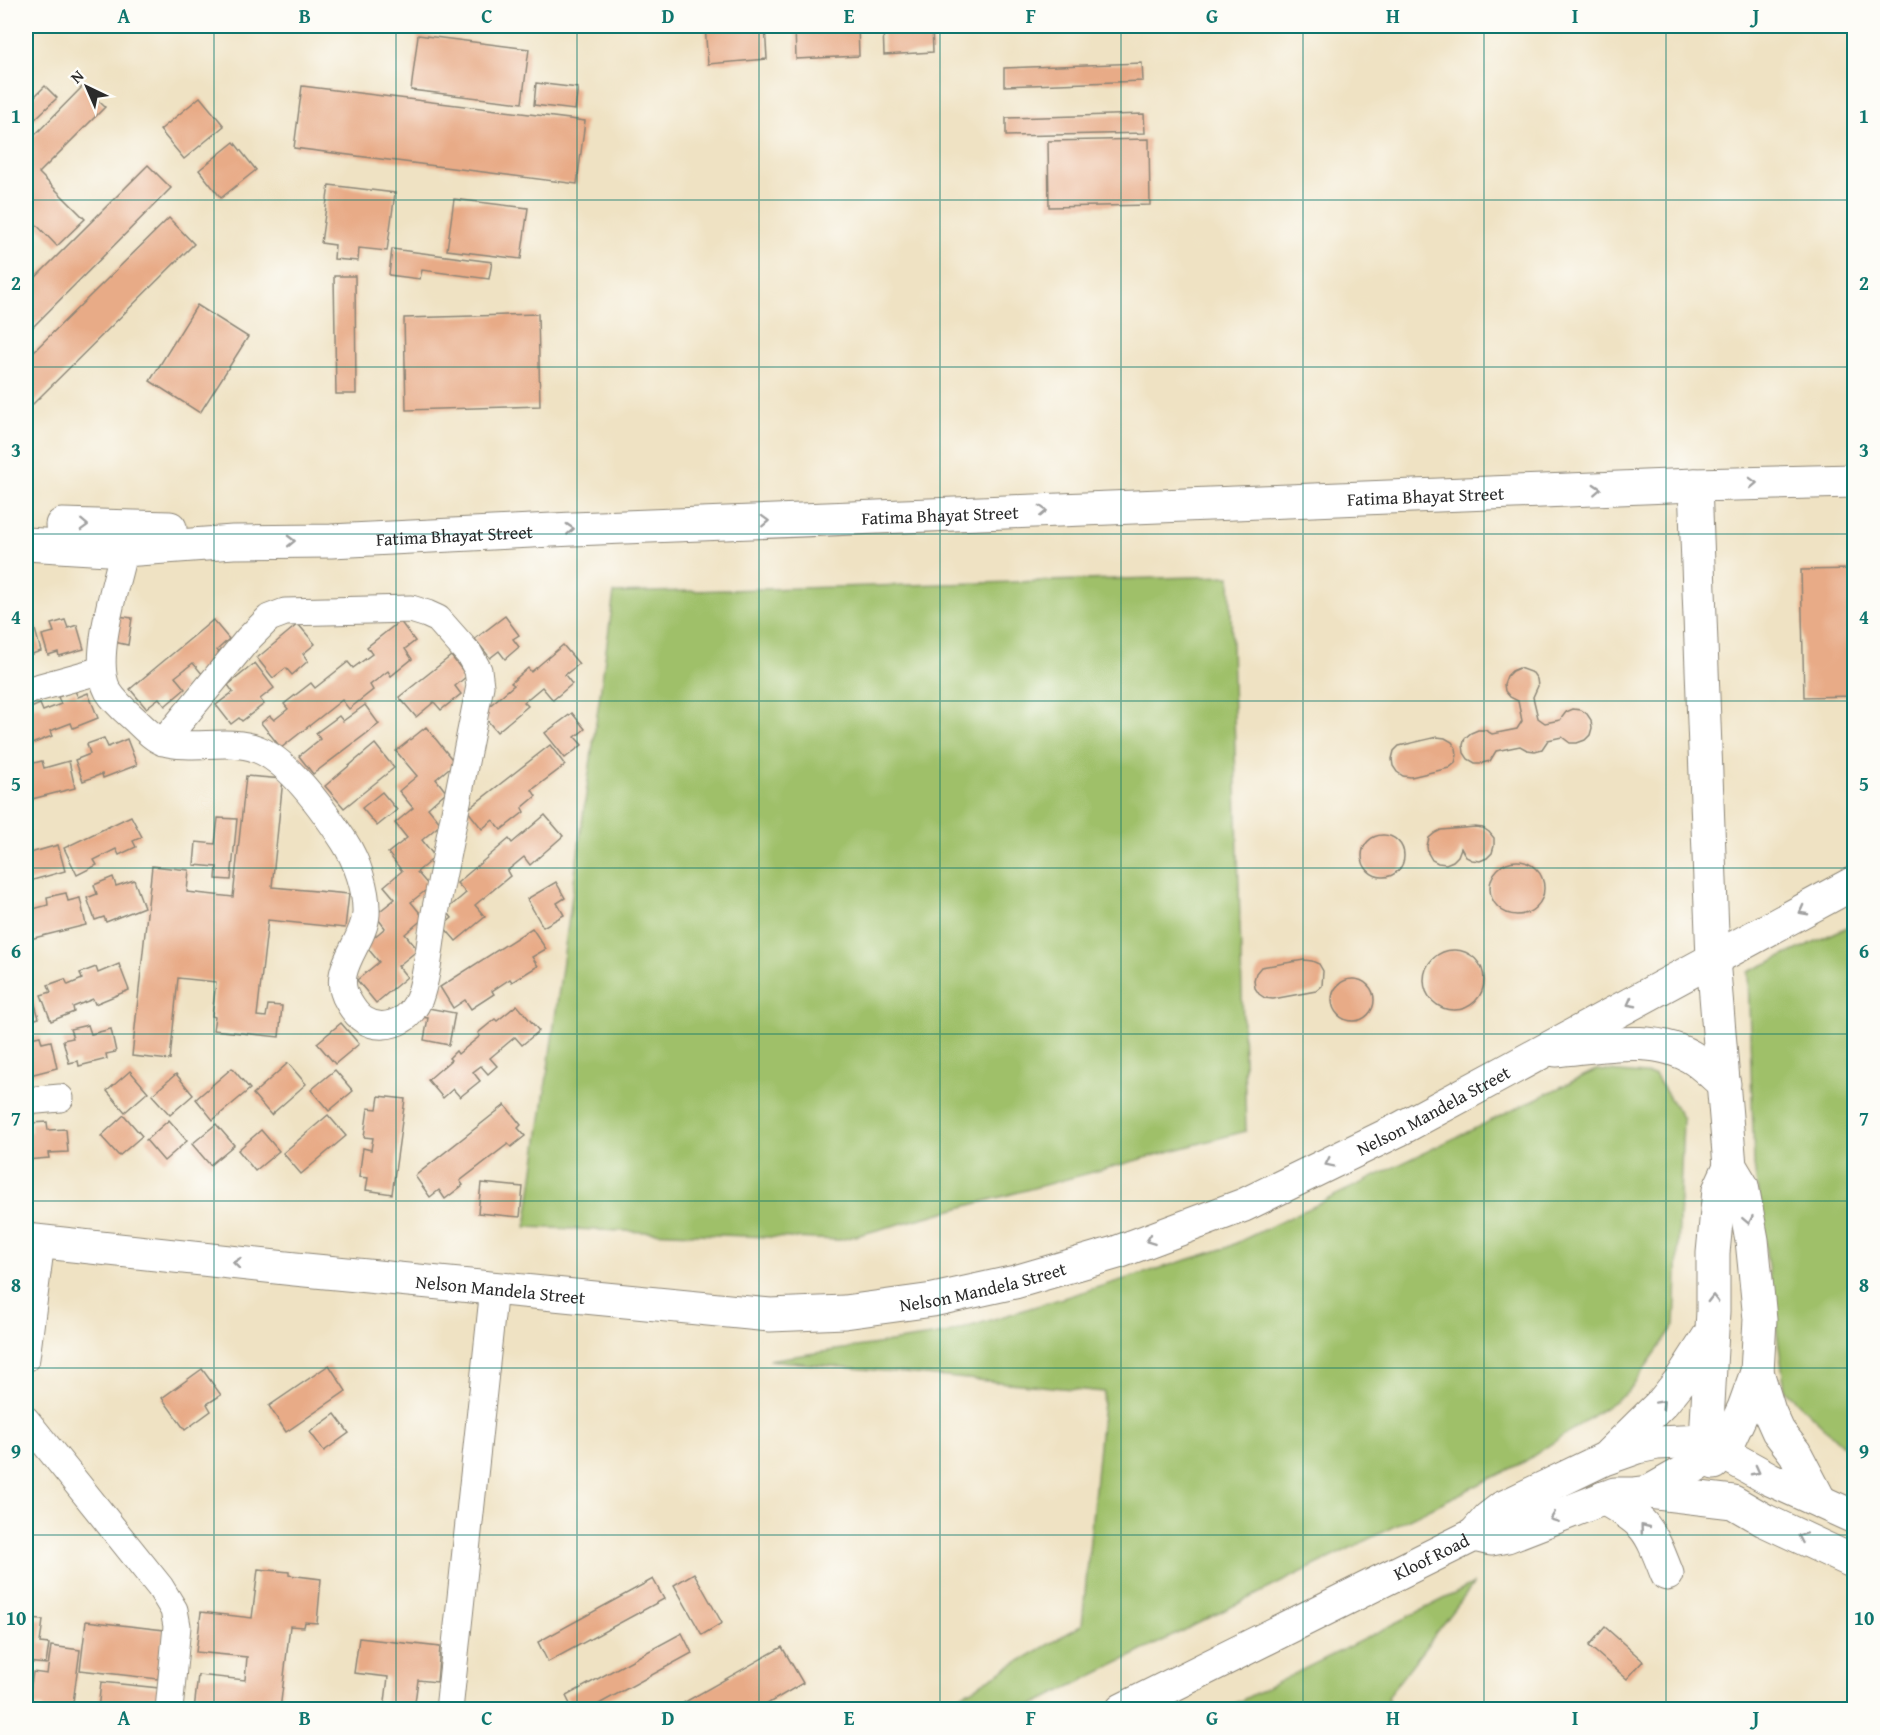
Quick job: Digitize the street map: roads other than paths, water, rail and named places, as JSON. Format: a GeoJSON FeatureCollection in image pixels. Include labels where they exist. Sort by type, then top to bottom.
{"type":"FeatureCollection","features":[{"type":"Feature","properties":{"kind":"main road","name":"Fatima Bhayat Street"},"geometry":{"type":"LineString","coordinates":[[26,544],[124,550],[233,542],[343,540],[1695,485],[1854,481]]}},
{"type":"Feature","properties":{"kind":"main road"},"geometry":{"type":"LineString","coordinates":[[1649,1492],[1713,1450],[1744,1408],[1757,1372],[1760,1319],[1752,1239],[1742,1186],[1730,1166],[1713,959],[1695,485]]}},
{"type":"Feature","properties":{"kind":"main road"},"geometry":{"type":"LineString","coordinates":[[26,524],[177,528],[197,531],[233,542]]}},
{"type":"Feature","properties":{"kind":"main road","name":"Nelson Mandela Street"},"geometry":{"type":"LineString","coordinates":[[33,1241],[770,1315],[845,1312],[953,1296],[1118,1252],[1244,1205],[1398,1130],[1854,883]]}},
{"type":"Feature","properties":{"kind":"main road"},"geometry":{"type":"LineString","coordinates":[[1541,1051],[1637,1042],[1669,1048],[1695,1059],[1724,1084]]}},
{"type":"Feature","properties":{"kind":"main road"},"geometry":{"type":"LineString","coordinates":[[1730,1166],[1719,1190],[1713,1252],[1713,1450],[1733,1502]]}},
{"type":"Feature","properties":{"kind":"main road"},"geometry":{"type":"LineString","coordinates":[[1604,1459],[1663,1402],[1712,1331]]}},
{"type":"Feature","properties":{"kind":"main road"},"geometry":{"type":"LineString","coordinates":[[1757,1372],[1768,1411],[1778,1431],[1795,1453],[1820,1501]]}},
{"type":"Feature","properties":{"kind":"main road"},"geometry":{"type":"LineString","coordinates":[[1474,1535],[1489,1518],[1502,1508],[1604,1459],[1638,1447],[1658,1443],[1713,1450],[1854,1517]]}},
{"type":"Feature","properties":{"kind":"main road","name":"Kloof Road"},"geometry":{"type":"LineString","coordinates":[[1122,1710],[1474,1535],[1491,1539],[1507,1536],[1615,1494],[1649,1492],[1733,1502],[1764,1520],[1854,1562]]}},
{"type":"Feature","properties":{"kind":"main road"},"geometry":{"type":"LineString","coordinates":[[1603,1498],[1628,1512],[1647,1528],[1667,1574]]}},
{"type":"Feature","properties":{"kind":"street"},"geometry":{"type":"LineString","coordinates":[[124,550],[102,650],[102,670],[107,689],[119,706],[164,742],[254,747],[287,769],[301,784],[345,842],[362,880],[366,916],[345,966],[344,994],[362,1019],[375,1025],[387,1025],[405,1018],[418,1002],[423,985],[480,686],[478,670],[469,654],[453,635],[438,619],[411,609],[285,612],[269,618],[248,639],[164,742]]}},
{"type":"Feature","properties":{"kind":"street"},"geometry":{"type":"LineString","coordinates":[[26,691],[102,670]]}},
{"type":"Feature","properties":{"kind":"street"},"geometry":{"type":"LineString","coordinates":[[26,1101],[60,1098]]}},
{"type":"Feature","properties":{"kind":"street"},"geometry":{"type":"LineString","coordinates":[[26,1358],[33,1241]]}},
{"type":"Feature","properties":{"kind":"street"},"geometry":{"type":"LineString","coordinates":[[449,1710],[494,1288]]}},
{"type":"Feature","properties":{"kind":"street"},"geometry":{"type":"LineString","coordinates":[[26,1420],[160,1587],[174,1610],[177,1626],[169,1710]]}}]}
